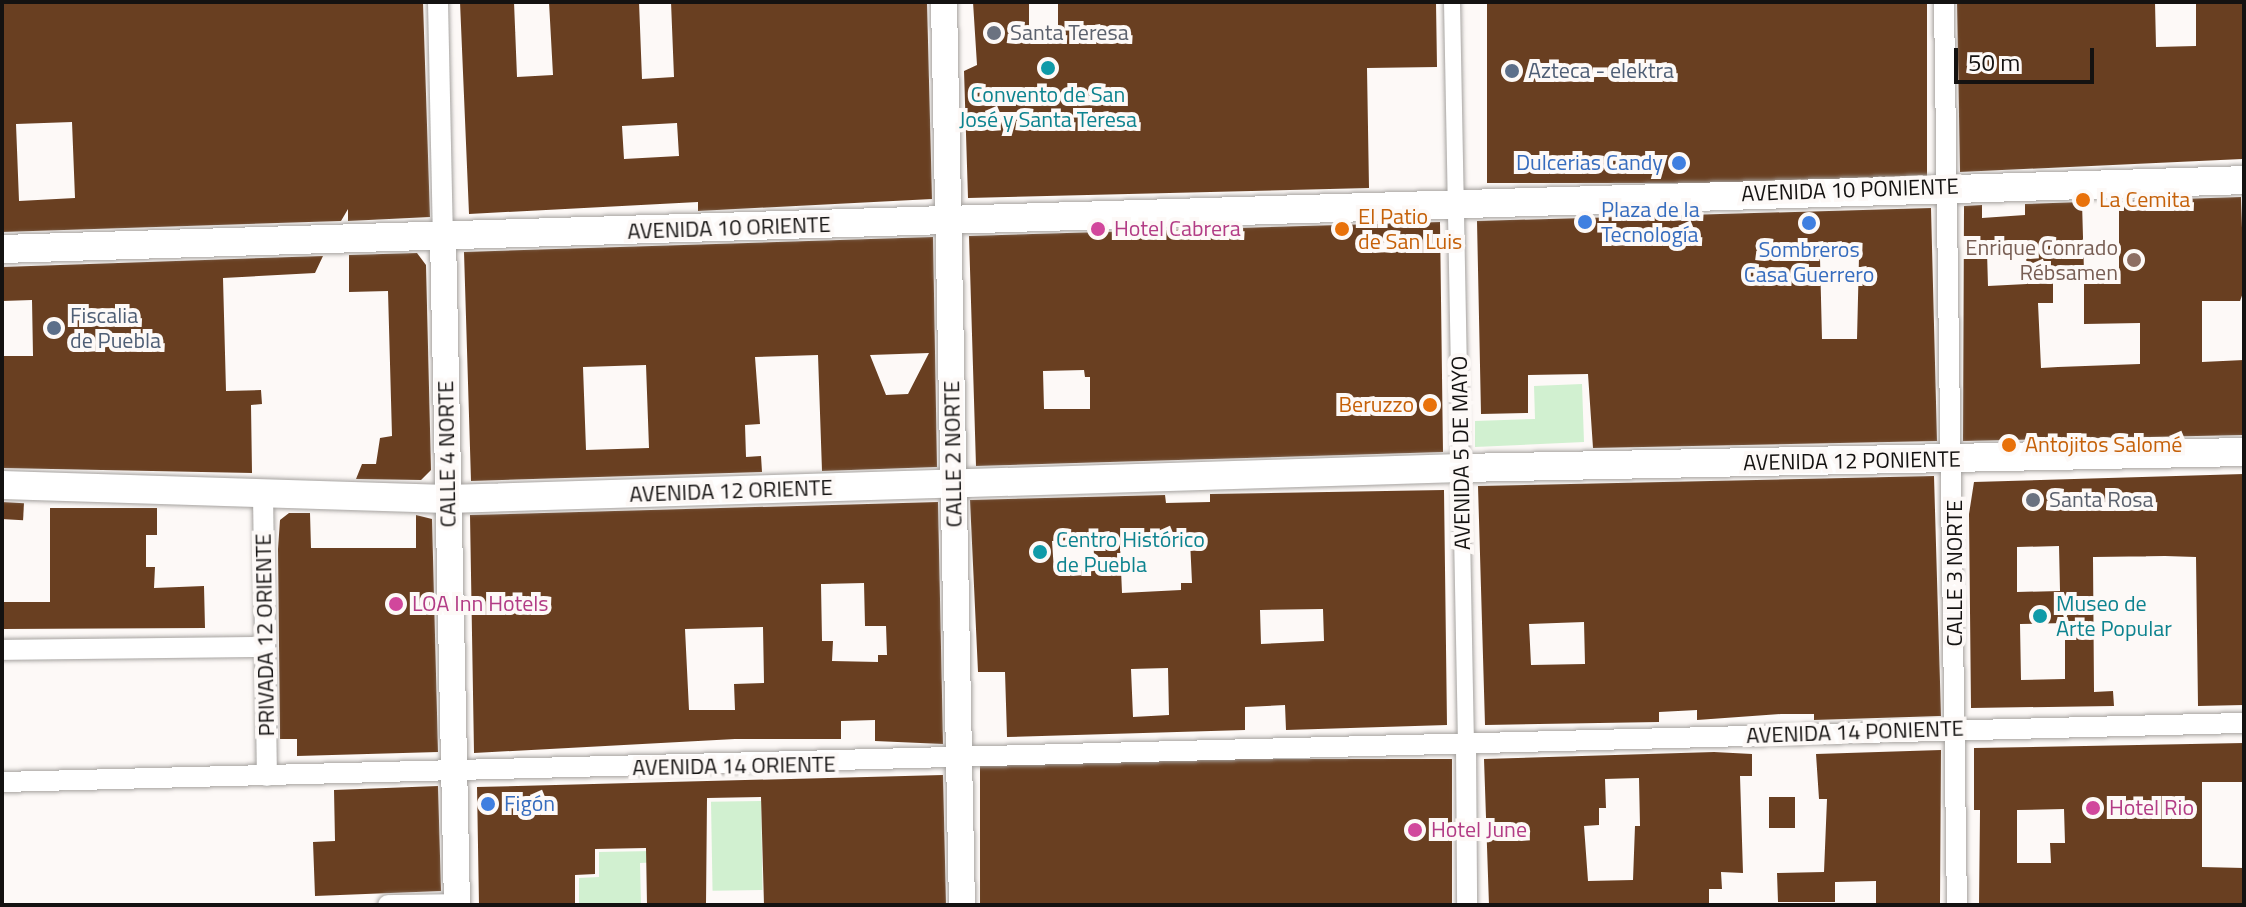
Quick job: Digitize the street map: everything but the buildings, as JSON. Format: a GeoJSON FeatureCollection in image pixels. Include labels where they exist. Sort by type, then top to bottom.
{"type":"FeatureCollection","features":[{"type":"Feature","properties":{"kind":"main road","name":"AVENIDA 10 PONIENTE"},"geometry":{"type":"LineString","coordinates":[[1456,205],[1950,186],[2244,180]]}},
{"type":"Feature","properties":{"kind":"main road","name":"AVENIDA 10 ORIENTE"},"geometry":{"type":"LineString","coordinates":[[2,249],[1456,205]]}},
{"type":"Feature","properties":{"kind":"main road","name":"AVENIDA 12 PONIENTE"},"geometry":{"type":"LineString","coordinates":[[1461,468],[2244,452]]}},
{"type":"Feature","properties":{"kind":"main road","name":"AVENIDA 12 ORIENTE"},"geometry":{"type":"LineString","coordinates":[[2,485],[447,499],[1461,468]]}},
{"type":"Feature","properties":{"kind":"street","name":"CALLE 4 NORTE"},"geometry":{"type":"LineString","coordinates":[[438,2],[457,904]]}},
{"type":"Feature","properties":{"kind":"street","name":"CALLE 2 NORTE"},"geometry":{"type":"LineString","coordinates":[[944,2],[962,905]]}},
{"type":"Feature","properties":{"kind":"street","name":"AVENIDA 5 DE MAYO"},"geometry":{"type":"LineString","coordinates":[[1452,2],[1467,905]]}},
{"type":"Feature","properties":{"kind":"street","name":"CALLE 3 NORTE"},"geometry":{"type":"LineString","coordinates":[[1944,2],[1955,459],[1957,905]]}},
{"type":"Feature","properties":{"kind":"street","name":"PRIVADA 12 ORIENTE"},"geometry":{"type":"LineString","coordinates":[[263,494],[267,776]]}},
{"type":"Feature","properties":{"kind":"street"},"geometry":{"type":"LineString","coordinates":[[2,650],[265,647]]}},
{"type":"Feature","properties":{"kind":"street","name":"AVENIDA 14 PONIENTE"},"geometry":{"type":"LineString","coordinates":[[1466,745],[1956,728],[2244,723]]}},
{"type":"Feature","properties":{"kind":"street","name":"AVENIDA 14 ORIENTE"},"geometry":{"type":"LineString","coordinates":[[2,782],[1466,745]]}},
{"type":"Feature","properties":{"kind":"street"},"geometry":{"type":"LineString","coordinates":[[388,905],[457,904]]}},
{"type":"Feature","properties":{"kind":"green space"},"geometry":{"type":"Polygon","coordinates":[[[1582,384],[1584,442],[1475,447],[1475,421],[1535,419],[1534,386],[1582,384]]]}},
{"type":"Feature","properties":{"kind":"green space"},"geometry":{"type":"Polygon","coordinates":[[[761,801],[763,890],[713,891],[711,802],[761,801]]]}},
{"type":"Feature","properties":{"kind":"green space"},"geometry":{"type":"Polygon","coordinates":[[[653,851],[661,862],[640,863],[641,905],[579,905],[579,878],[599,877],[599,852],[653,851]]]}},
{"type":"Feature","properties":{"kind":"place","name":"Santa Teresa"},"geometry":{"type":"Point","coordinates":[994,33]}},
{"type":"Feature","properties":{"kind":"place","name":"Convento de San José y Santa Teresa"},"geometry":{"type":"Point","coordinates":[1048,68]}},
{"type":"Feature","properties":{"kind":"place","name":"Azteca - elektra"},"geometry":{"type":"Point","coordinates":[1512,71]}},
{"type":"Feature","properties":{"kind":"place","name":"Dulcerias Candy"},"geometry":{"type":"Point","coordinates":[1679,163]}},
{"type":"Feature","properties":{"kind":"place","name":"La Cemita"},"geometry":{"type":"Point","coordinates":[2083,200]}},
{"type":"Feature","properties":{"kind":"place","name":"Plaza de la Tecnología"},"geometry":{"type":"Point","coordinates":[1585,222]}},
{"type":"Feature","properties":{"kind":"place","name":"Sombreros Casa Guerrero"},"geometry":{"type":"Point","coordinates":[1809,223]}},
{"type":"Feature","properties":{"kind":"place","name":"Hotel Cabrera"},"geometry":{"type":"Point","coordinates":[1098,229]}},
{"type":"Feature","properties":{"kind":"place","name":"El Patio de San Luis"},"geometry":{"type":"Point","coordinates":[1342,229]}},
{"type":"Feature","properties":{"kind":"place","name":"Enrique Conrado Rébsamen"},"geometry":{"type":"Point","coordinates":[2134,260]}},
{"type":"Feature","properties":{"kind":"place","name":"Fiscalia de Puebla"},"geometry":{"type":"Point","coordinates":[54,328]}},
{"type":"Feature","properties":{"kind":"place","name":"Beruzzo"},"geometry":{"type":"Point","coordinates":[1430,405]}},
{"type":"Feature","properties":{"kind":"place","name":"Antojitos Salomé"},"geometry":{"type":"Point","coordinates":[2009,445]}},
{"type":"Feature","properties":{"kind":"place","name":"Santa Rosa"},"geometry":{"type":"Point","coordinates":[2033,500]}},
{"type":"Feature","properties":{"kind":"place","name":"Centro Histórico de Puebla"},"geometry":{"type":"Point","coordinates":[1040,552]}},
{"type":"Feature","properties":{"kind":"place","name":"LOA Inn Hotels"},"geometry":{"type":"Point","coordinates":[396,604]}},
{"type":"Feature","properties":{"kind":"place","name":"Museo de Arte Popular"},"geometry":{"type":"Point","coordinates":[2040,616]}},
{"type":"Feature","properties":{"kind":"place","name":"Figón"},"geometry":{"type":"Point","coordinates":[488,804]}},
{"type":"Feature","properties":{"kind":"place","name":"Hotel Rio"},"geometry":{"type":"Point","coordinates":[2093,808]}},
{"type":"Feature","properties":{"kind":"place","name":"Hotel June"},"geometry":{"type":"Point","coordinates":[1415,830]}}]}
